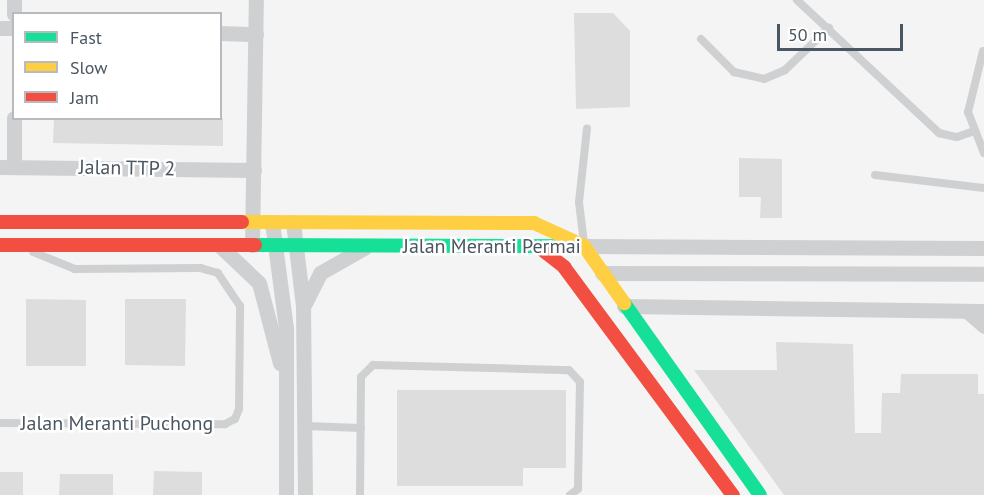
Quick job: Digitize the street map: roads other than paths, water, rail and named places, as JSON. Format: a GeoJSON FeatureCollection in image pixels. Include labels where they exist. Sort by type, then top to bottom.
{"type":"FeatureCollection","features":[{"type":"Feature","properties":{"kind":"street"},"geometry":{"type":"LineString","coordinates":[[252,245],[256,0]]}},
{"type":"Feature","properties":{"kind":"street"},"geometry":{"type":"LineString","coordinates":[[222,33],[256,34]]}},
{"type":"Feature","properties":{"kind":"street"},"geometry":{"type":"LineString","coordinates":[[7,167],[14,120]]}},
{"type":"Feature","properties":{"kind":"street","name":"Jalan TTP 2"},"geometry":{"type":"LineString","coordinates":[[7,167],[254,170]]}},
{"type":"Feature","properties":{"kind":"street"},"geometry":{"type":"LineString","coordinates":[[0,222],[534,223],[584,246],[624,306],[760,495]]}},
{"type":"Feature","properties":{"kind":"street"},"geometry":{"type":"LineString","coordinates":[[272,222],[286,329],[286,495]]}},
{"type":"Feature","properties":{"kind":"street"},"geometry":{"type":"LineString","coordinates":[[293,222],[303,306],[306,495]]}},
{"type":"Feature","properties":{"kind":"street","name":"Jalan Meranti Permai"},"geometry":{"type":"LineString","coordinates":[[0,245],[984,248]]}},
{"type":"Feature","properties":{"kind":"street"},"geometry":{"type":"LineString","coordinates":[[219,245],[259,283],[286,386]]}},
{"type":"Feature","properties":{"kind":"street"},"geometry":{"type":"LineString","coordinates":[[303,306],[320,273],[369,246]]}},
{"type":"Feature","properties":{"kind":"street"},"geometry":{"type":"LineString","coordinates":[[540,248],[569,274],[733,495]]}},
{"type":"Feature","properties":{"kind":"street","name":"Jalan Meranti Permai"},"geometry":{"type":"LineString","coordinates":[[602,273],[984,274]]}},
{"type":"Feature","properties":{"kind":"street"},"geometry":{"type":"LineString","coordinates":[[624,306],[984,311]]}},
{"type":"Feature","properties":{"kind":"street"},"geometry":{"type":"LineString","coordinates":[[967,311],[984,327]]}},
{"type":"Feature","properties":{"kind":"lane"},"geometry":{"type":"LineString","coordinates":[[797,0],[939,133],[957,138],[974,131]]}},
{"type":"Feature","properties":{"kind":"lane"},"geometry":{"type":"LineString","coordinates":[[701,39],[734,72],[764,79],[784,70],[829,28]]}},
{"type":"Feature","properties":{"kind":"lane"},"geometry":{"type":"LineString","coordinates":[[983,51],[968,111],[984,153]]}},
{"type":"Feature","properties":{"kind":"lane"},"geometry":{"type":"LineString","coordinates":[[584,246],[579,202],[587,128]]}},
{"type":"Feature","properties":{"kind":"lane"},"geometry":{"type":"LineString","coordinates":[[875,175],[984,189]]}},
{"type":"Feature","properties":{"kind":"lane","name":"Jalan Meranti Puchong"},"geometry":{"type":"LineString","coordinates":[[0,423],[225,424],[236,419],[239,409],[240,306],[218,273],[201,268],[75,269],[20,245]]}},
{"type":"Feature","properties":{"kind":"lane"},"geometry":{"type":"LineString","coordinates":[[360,495],[361,377],[373,365],[569,370],[580,382],[578,489],[570,495]]}},
{"type":"Feature","properties":{"kind":"lane"},"geometry":{"type":"LineString","coordinates":[[306,426],[361,428]]}}]}
